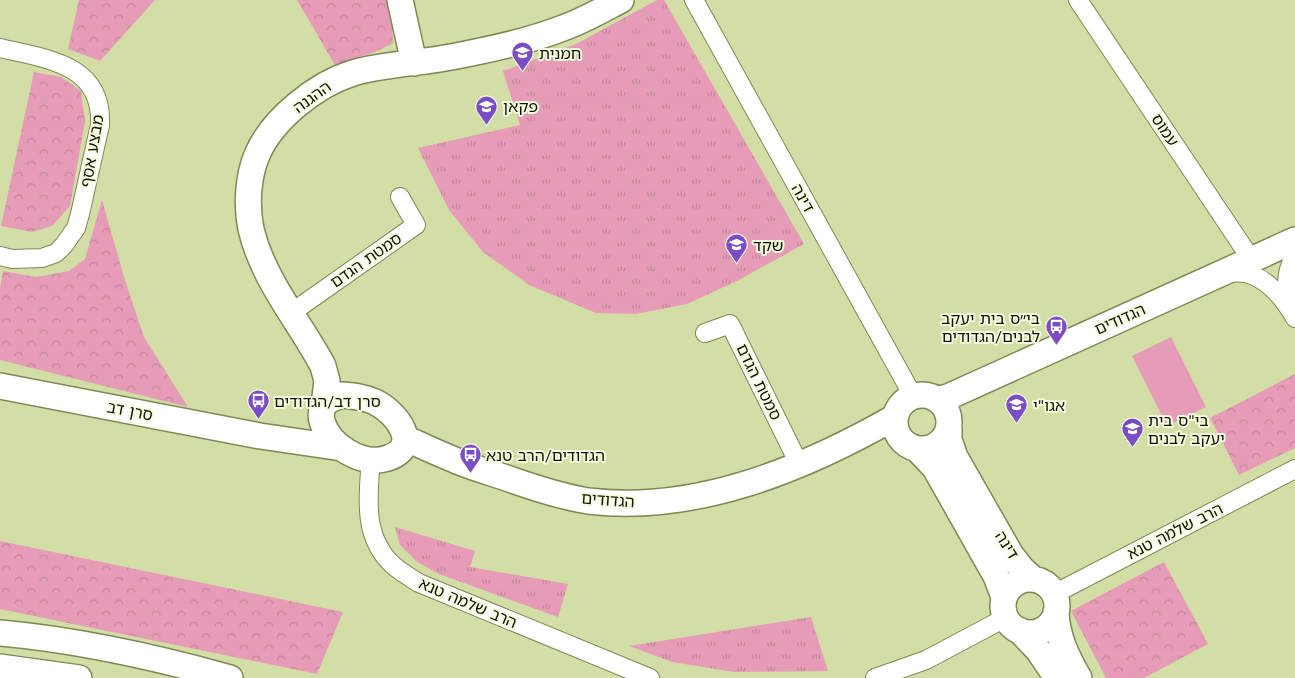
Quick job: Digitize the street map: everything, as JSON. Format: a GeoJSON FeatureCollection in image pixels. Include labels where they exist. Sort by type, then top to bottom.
{"type":"FeatureCollection","features":[{"type":"Feature","properties":{"kind":"street"},"geometry":{"type":"LineString","coordinates":[[400,0],[414,63]]}},
{"type":"Feature","properties":{"kind":"street","name":"ההגנה"},"geometry":{"type":"LineString","coordinates":[[323,408],[327,381],[323,366],[265,267],[251,228],[250,193],[252,172],[258,154],[268,136],[282,119],[303,100],[324,85],[353,73],[475,52],[529,38],[563,28],[621,0]]}},
{"type":"Feature","properties":{"kind":"street","name":"דינה"},"geometry":{"type":"LineString","coordinates":[[694,0],[913,396]]}},
{"type":"Feature","properties":{"kind":"street","name":"עמוס"},"geometry":{"type":"LineString","coordinates":[[1078,0],[1251,259]]}},
{"type":"Feature","properties":{"kind":"street","name":"מבצע אסף"},"geometry":{"type":"LineString","coordinates":[[0,48],[54,61],[69,68],[86,79],[96,93],[101,110],[100,125],[76,228],[56,253],[42,258],[26,259],[0,256]]}},
{"type":"Feature","properties":{"kind":"street","name":"סמטת הגדם"},"geometry":{"type":"LineString","coordinates":[[291,313],[416,224],[400,197]]}},
{"type":"Feature","properties":{"kind":"street","name":"הגדודים"},"geometry":{"type":"LineString","coordinates":[[938,399],[948,397],[1295,240]]}},
{"type":"Feature","properties":{"kind":"street"},"geometry":{"type":"LineString","coordinates":[[1293,314],[1286,286],[1289,266],[1295,256]]}},
{"type":"Feature","properties":{"kind":"street"},"geometry":{"type":"LineString","coordinates":[[1207,280],[1233,272],[1252,275],[1269,284],[1293,314]]}},
{"type":"Feature","properties":{"kind":"street","name":"סמטת הגדם"},"geometry":{"type":"LineString","coordinates":[[705,333],[730,324],[807,460]]}},
{"type":"Feature","properties":{"kind":"street","name":"ההגנה"},"geometry":{"type":"LineString","coordinates":[[316,354],[344,380],[357,396]]}},
{"type":"Feature","properties":{"kind":"street","name":"הגדודים"},"geometry":{"type":"LineString","coordinates":[[949,427],[957,409],[967,397],[989,378]]}},
{"type":"Feature","properties":{"kind":"street","name":"סרן דב"},"geometry":{"type":"LineString","coordinates":[[0,386],[260,436],[342,448]]}},
{"type":"Feature","properties":{"kind":"street"},"geometry":{"type":"LineString","coordinates":[[921,394],[930,395],[938,399],[947,410],[949,427],[946,436],[934,447],[913,447],[897,433],[895,426],[895,417],[901,404],[913,396],[921,394]]}},
{"type":"Feature","properties":{"kind":"street"},"geometry":{"type":"LineString","coordinates":[[342,395],[357,396],[377,402],[393,415],[403,428],[404,446],[389,458],[378,460],[352,454],[331,439],[324,429],[321,416],[323,408],[330,400],[342,395]]}},
{"type":"Feature","properties":{"kind":"street","name":"סרן דב"},"geometry":{"type":"LineString","coordinates":[[260,436],[291,432],[308,423],[323,408]]}},
{"type":"Feature","properties":{"kind":"street","name":"הגדודים"},"geometry":{"type":"LineString","coordinates":[[405,438],[458,461],[539,489],[587,500],[619,503],[704,495],[759,479],[807,460],[895,417]]}},
{"type":"Feature","properties":{"kind":"street","name":"דינה"},"geometry":{"type":"LineString","coordinates":[[949,427],[949,440],[952,450],[1012,555],[1022,570],[1032,578]]}},
{"type":"Feature","properties":{"kind":"street","name":"הגדודים"},"geometry":{"type":"LineString","coordinates":[[807,460],[875,442],[892,442],[913,447]]}},
{"type":"Feature","properties":{"kind":"street","name":"דינה"},"geometry":{"type":"LineString","coordinates":[[913,447],[935,468],[996,576],[1010,615],[1038,650],[1057,678]]}},
{"type":"Feature","properties":{"kind":"street","name":"הרב שלמה טנא"},"geometry":{"type":"LineString","coordinates":[[372,459],[368,502],[370,525],[378,546],[393,565],[419,583],[650,678]]}},
{"type":"Feature","properties":{"kind":"street","name":"הרב שלמה טנא"},"geometry":{"type":"LineString","coordinates":[[1055,603],[1295,469]]}},
{"type":"Feature","properties":{"kind":"street"},"geometry":{"type":"LineString","coordinates":[[1055,603],[1049,625],[1042,630],[1027,633],[1010,615],[1008,589],[1023,579],[1032,578],[1045,583],[1055,603],[1057,626],[1067,658],[1079,678]]}},
{"type":"Feature","properties":{"kind":"street"},"geometry":{"type":"LineString","coordinates":[[875,678],[926,660],[1010,615]]}},
{"type":"Feature","properties":{"kind":"street"},"geometry":{"type":"LineString","coordinates":[[0,633],[94,646],[156,658],[230,678]]}},
{"type":"Feature","properties":{"kind":"street"},"geometry":{"type":"LineString","coordinates":[[0,668],[80,678]]}},
{"type":"Feature","properties":{"kind":"green space"},"geometry":{"type":"Polygon","coordinates":[[[79,0],[155,0],[100,61],[68,49],[79,0]]]}},
{"type":"Feature","properties":{"kind":"green space"},"geometry":{"type":"Polygon","coordinates":[[[297,0],[387,0],[392,22],[393,43],[375,52],[335,65],[297,0]]]}},
{"type":"Feature","properties":{"kind":"green space"},"geometry":{"type":"Polygon","coordinates":[[[657,0],[664,0],[804,244],[737,281],[687,304],[636,314],[596,313],[529,285],[483,252],[449,210],[418,148],[520,125],[503,71],[576,44],[657,0]]]}},
{"type":"Feature","properties":{"kind":"green space"},"geometry":{"type":"Polygon","coordinates":[[[34,72],[61,77],[81,91],[85,121],[70,206],[52,226],[32,232],[1,226],[34,72]]]}},
{"type":"Feature","properties":{"kind":"green space"},"geometry":{"type":"Polygon","coordinates":[[[102,200],[124,277],[144,337],[188,407],[0,360],[0,289],[3,271],[36,277],[69,271],[85,259],[102,200]]]}},
{"type":"Feature","properties":{"kind":"green space"},"geometry":{"type":"Polygon","coordinates":[[[1171,337],[1206,407],[1167,426],[1132,356],[1171,337]]]}},
{"type":"Feature","properties":{"kind":"green space"},"geometry":{"type":"Polygon","coordinates":[[[1295,374],[1295,448],[1239,475],[1210,418],[1295,374]]]}},
{"type":"Feature","properties":{"kind":"green space"},"geometry":{"type":"Polygon","coordinates":[[[395,527],[475,551],[470,567],[568,584],[558,617],[439,574],[417,562],[400,545],[395,527]]]}},
{"type":"Feature","properties":{"kind":"green space"},"geometry":{"type":"Polygon","coordinates":[[[0,541],[343,612],[317,674],[0,609],[0,541]]]}},
{"type":"Feature","properties":{"kind":"green space"},"geometry":{"type":"Polygon","coordinates":[[[1164,562],[1208,644],[1144,678],[1106,678],[1071,611],[1164,562]]]}},
{"type":"Feature","properties":{"kind":"green space"},"geometry":{"type":"Polygon","coordinates":[[[811,617],[828,671],[734,672],[672,662],[629,646],[811,617]]]}},
{"type":"Feature","properties":{"kind":"place","name":"חמנית"},"geometry":{"type":"Point","coordinates":[523,72]}},
{"type":"Feature","properties":{"kind":"place","name":"פקאן"},"geometry":{"type":"Point","coordinates":[487,125]}},
{"type":"Feature","properties":{"kind":"place","name":"שקד"},"geometry":{"type":"Point","coordinates":[737,264]}},
{"type":"Feature","properties":{"kind":"place","name":"בי״ס בית יעקב לבנים/הגדודים"},"geometry":{"type":"Point","coordinates":[1056,346]}},
{"type":"Feature","properties":{"kind":"place","name":"סרן דב/הגדודים"},"geometry":{"type":"Point","coordinates":[258,420]}},
{"type":"Feature","properties":{"kind":"place","name":"אגו\"י"},"geometry":{"type":"Point","coordinates":[1017,424]}},
{"type":"Feature","properties":{"kind":"place","name":"בי\"ס בית יעקב לבנים"},"geometry":{"type":"Point","coordinates":[1132,448]}},
{"type":"Feature","properties":{"kind":"place","name":"הגדודים/הרב טנא"},"geometry":{"type":"Point","coordinates":[470,474]}}]}
